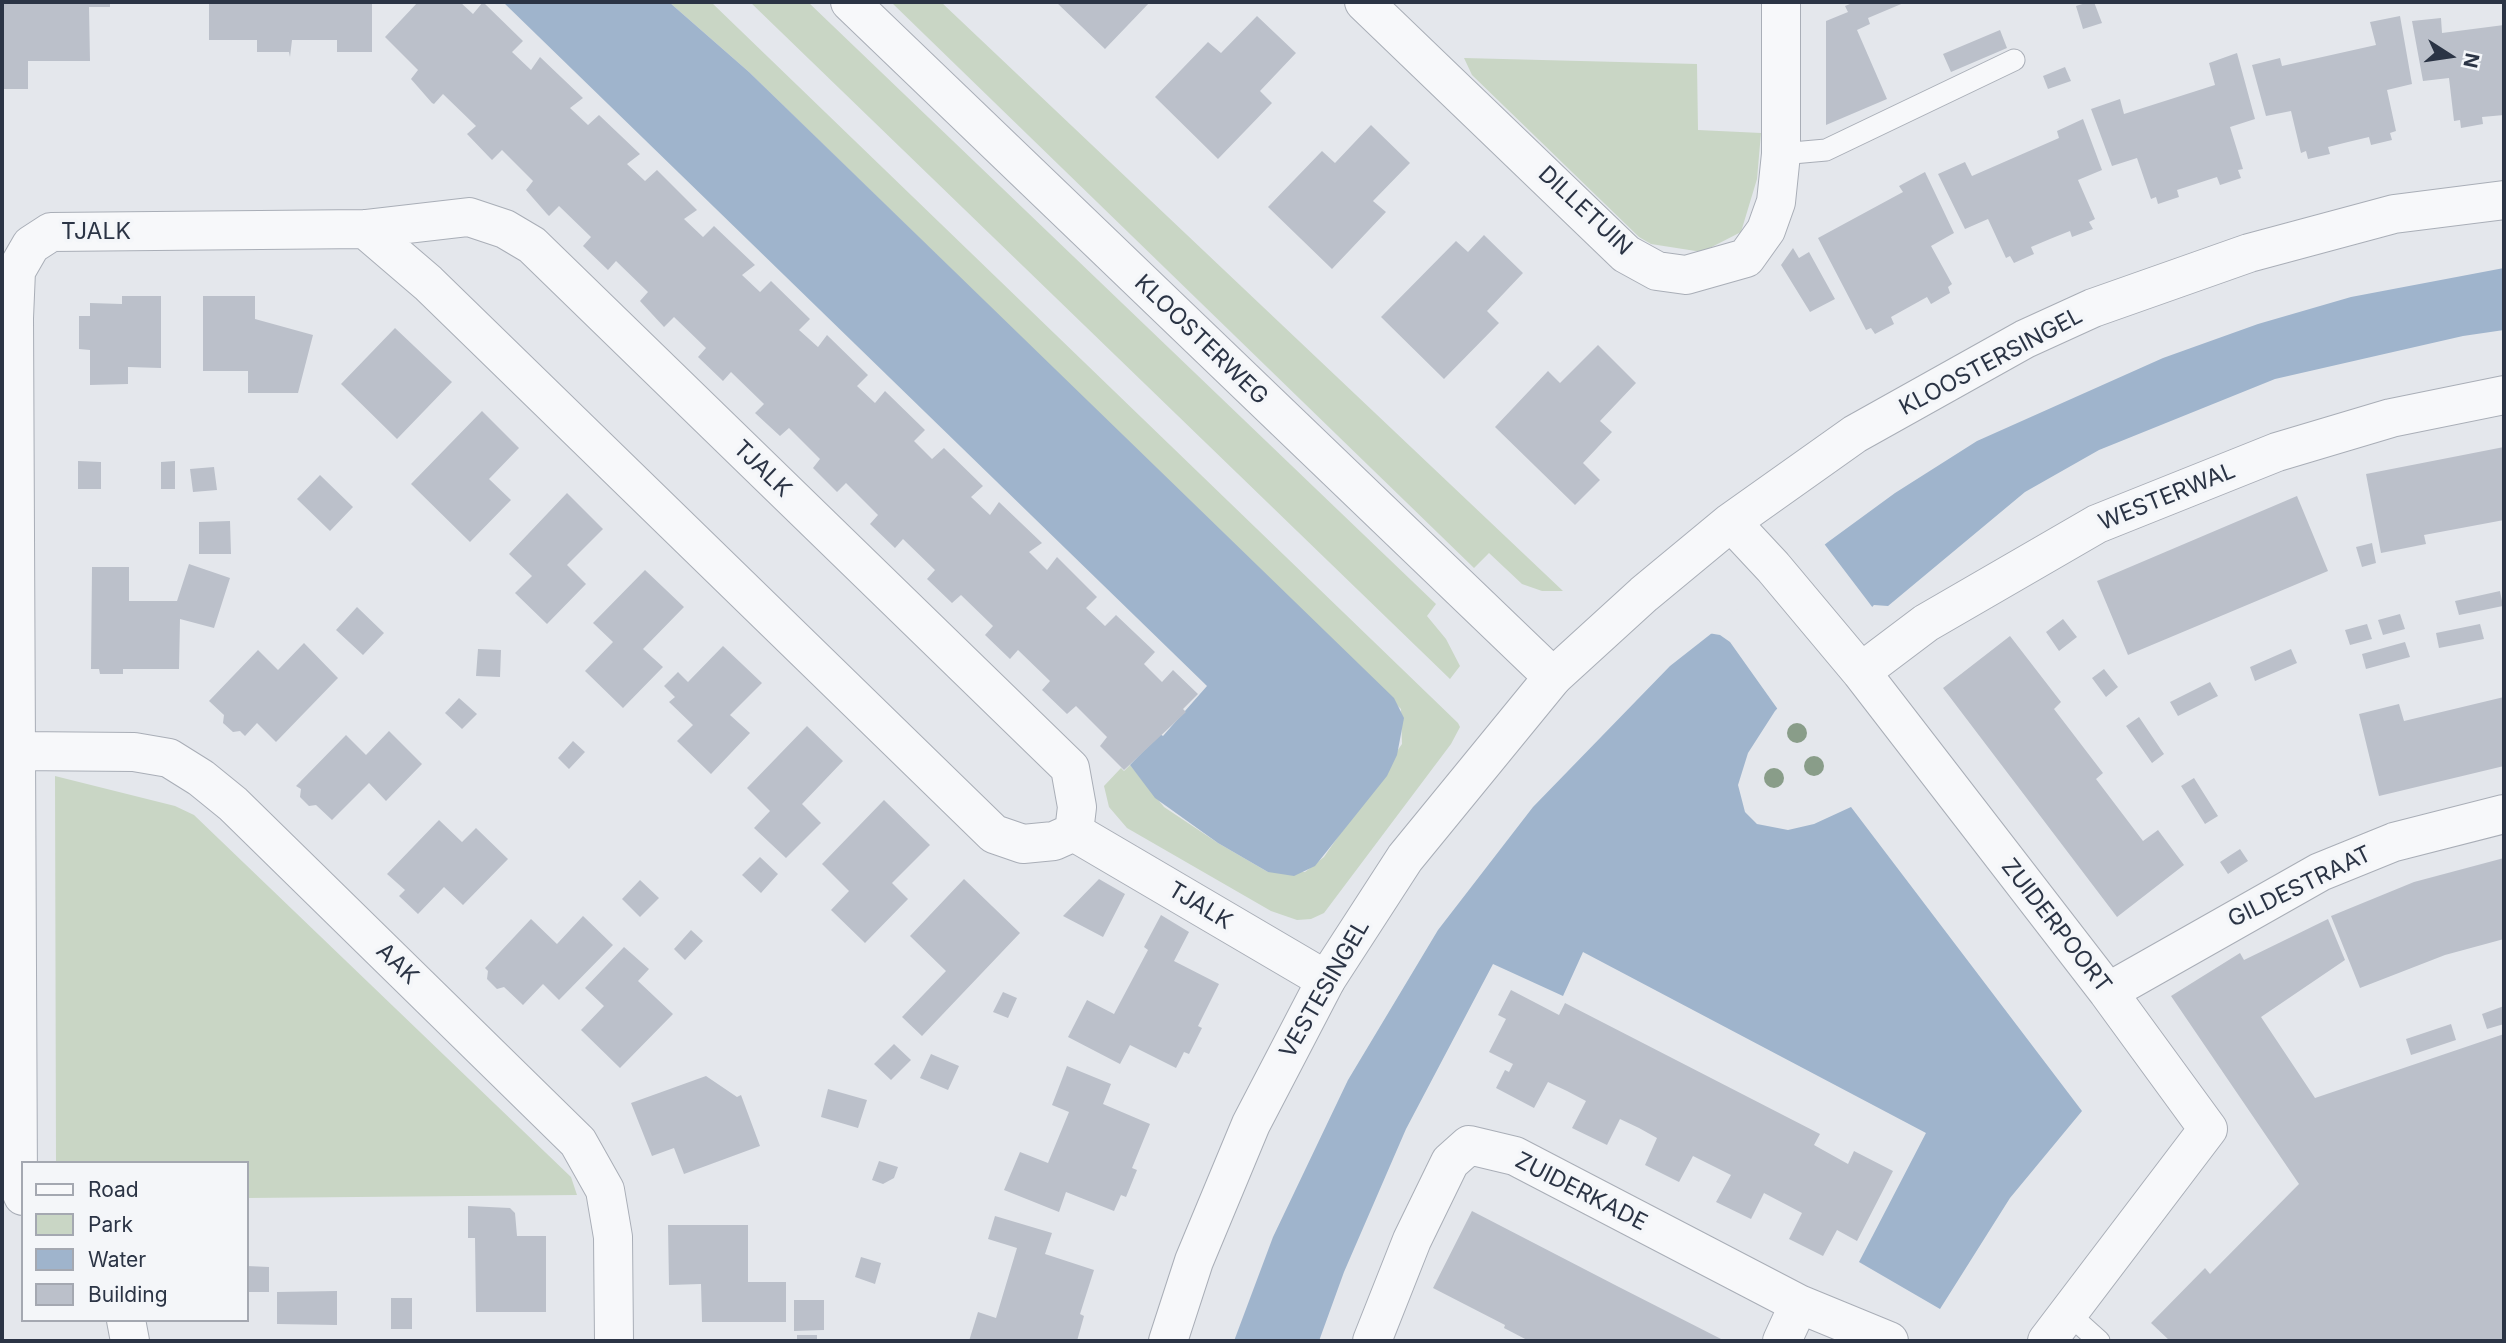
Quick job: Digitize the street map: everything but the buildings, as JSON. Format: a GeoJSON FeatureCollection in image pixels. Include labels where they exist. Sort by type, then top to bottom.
{"type":"FeatureCollection","features":[{"type":"Feature","properties":{"kind":"street","name":"KLOOSTERWEG"},"geometry":{"type":"LineString","coordinates":[[850,2],[1553,677]]}},
{"type":"Feature","properties":{"kind":"street","name":"DILLETUIN"},"geometry":{"type":"LineString","coordinates":[[1379,7],[1626,254],[1657,271],[1686,275],[1746,258],[1766,230],[1776,202],[1781,154],[1781,2]]}},
{"type":"Feature","properties":{"kind":"street","name":"KLOOSTERSINGEL"},"geometry":{"type":"LineString","coordinates":[[1553,677],[1644,594],[1731,522],[1855,434],[2025,339],[2093,308],[2249,253],[2394,215],[2504,200]]}},
{"type":"Feature","properties":{"kind":"street","name":"TJALK"},"geometry":{"type":"LineString","coordinates":[[21,1191],[18,1184],[14,318],[16,271],[31,245],[51,232],[365,229],[469,217],[505,229],[532,245],[1070,768],[1077,807],[1074,832],[1326,980]]}},
{"type":"Feature","properties":{"kind":"street"},"geometry":{"type":"LineString","coordinates":[[365,229],[428,283],[995,834],[1023,844],[1054,841],[1074,832]]}},
{"type":"Feature","properties":{"kind":"street","name":"WESTERWAL"},"geometry":{"type":"LineString","coordinates":[[1850,658],[1926,623],[2097,524],[2277,452],[2391,418],[2504,395]]}},
{"type":"Feature","properties":{"kind":"street","name":"ZUIDERPOORT"},"geometry":{"type":"LineString","coordinates":[[1731,522],[1850,658],[2108,992],[2208,1129],[2057,1333]]}},
{"type":"Feature","properties":{"kind":"street","name":"VESTESINGEL"},"geometry":{"type":"LineString","coordinates":[[1168,1341],[1194,1261],[1251,1124],[1326,980],[1405,858],[1553,677]]}},
{"type":"Feature","properties":{"kind":"street","name":"AAK"},"geometry":{"type":"LineString","coordinates":[[17,751],[134,752],[169,758],[201,778],[233,804],[578,1142],[605,1190],[613,1237],[614,1341]]}},
{"type":"Feature","properties":{"kind":"street","name":"GILDESTRAAT"},"geometry":{"type":"LineString","coordinates":[[2108,992],[2320,872],[2394,842],[2504,814]]}},
{"type":"Feature","properties":{"kind":"street","name":"ZUIDERKADE"},"geometry":{"type":"LineString","coordinates":[[1372,1341],[1412,1240],[1450,1161],[1469,1145],[1515,1156],[1799,1304],[1889,1341]]}},
{"type":"Feature","properties":{"kind":"street"},"geometry":{"type":"LineString","coordinates":[[1782,1341],[1799,1304]]}},
{"type":"Feature","properties":{"kind":"street"},"geometry":{"type":"LineString","coordinates":[[126,1322],[130,1341]]}},
{"type":"Feature","properties":{"kind":"lane"},"geometry":{"type":"LineString","coordinates":[[1781,154],[1826,150],[2014,60]]}},
{"type":"Feature","properties":{"kind":"lane"},"geometry":{"type":"LineString","coordinates":[[2057,1333],[2099,1341]]}},
{"type":"Feature","properties":{"kind":"green space"},"geometry":{"type":"Polygon","coordinates":[[[669,2],[711,2],[1458,723],[1460,727],[1451,744],[1324,913],[1311,919],[1297,920],[1271,911],[1127,828],[1109,807],[1104,786],[1121,768],[1124,771],[1130,765],[1164,807],[1218,843],[1268,872],[1305,872],[1324,857],[1402,744],[1401,709],[749,72],[669,2]]]}},
{"type":"Feature","properties":{"kind":"green space"},"geometry":{"type":"Polygon","coordinates":[[[750,2],[808,2],[1436,604],[1427,616],[1446,639],[1460,666],[1450,679],[750,2]]]}},
{"type":"Feature","properties":{"kind":"green space"},"geometry":{"type":"Polygon","coordinates":[[[891,2],[941,2],[1563,591],[1542,591],[1522,584],[1489,553],[1474,568],[891,2]]]}},
{"type":"Feature","properties":{"kind":"green space"},"geometry":{"type":"Polygon","coordinates":[[[1464,58],[1697,64],[1698,130],[1761,133],[1757,179],[1741,232],[1702,252],[1651,244],[1639,237],[1472,75],[1464,58]]]}},
{"type":"Feature","properties":{"kind":"green space"},"geometry":{"type":"Polygon","coordinates":[[[55,776],[175,806],[194,815],[571,1177],[577,1195],[248,1198],[248,1161],[56,1161],[55,776]]]}},
{"type":"Feature","properties":{"kind":"water"},"geometry":{"type":"Polygon","coordinates":[[[503,2],[669,2],[749,72],[1394,698],[1404,718],[1397,755],[1387,776],[1315,866],[1294,876],[1268,872],[1218,843],[1155,798],[1130,765],[1160,734],[1163,736],[1207,686],[503,2]]]}},
{"type":"Feature","properties":{"kind":"water"},"geometry":{"type":"Polygon","coordinates":[[[2504,268],[2504,330],[2463,336],[2275,379],[2099,450],[2025,492],[1888,606],[1874,605],[1775,711],[1748,753],[1738,785],[1745,812],[1757,824],[1788,830],[1814,824],[1851,807],[2082,1111],[2010,1198],[1940,1309],[1859,1262],[1926,1133],[1583,952],[1563,996],[1493,964],[1406,1129],[1344,1272],[1319,1341],[1234,1341],[1273,1237],[1348,1080],[1438,930],[1533,807],[1670,666],[1828,542],[1895,493],[1977,441],[2163,358],[2258,324],[2351,297],[2504,268]]]}},
{"type":"Feature","properties":{"kind":"pier"},"geometry":{"type":"Polygon","coordinates":[[[1822,541],[1873,608],[1779,711],[1730,642],[1720,635],[1708,633],[1822,541]]]}}]}
